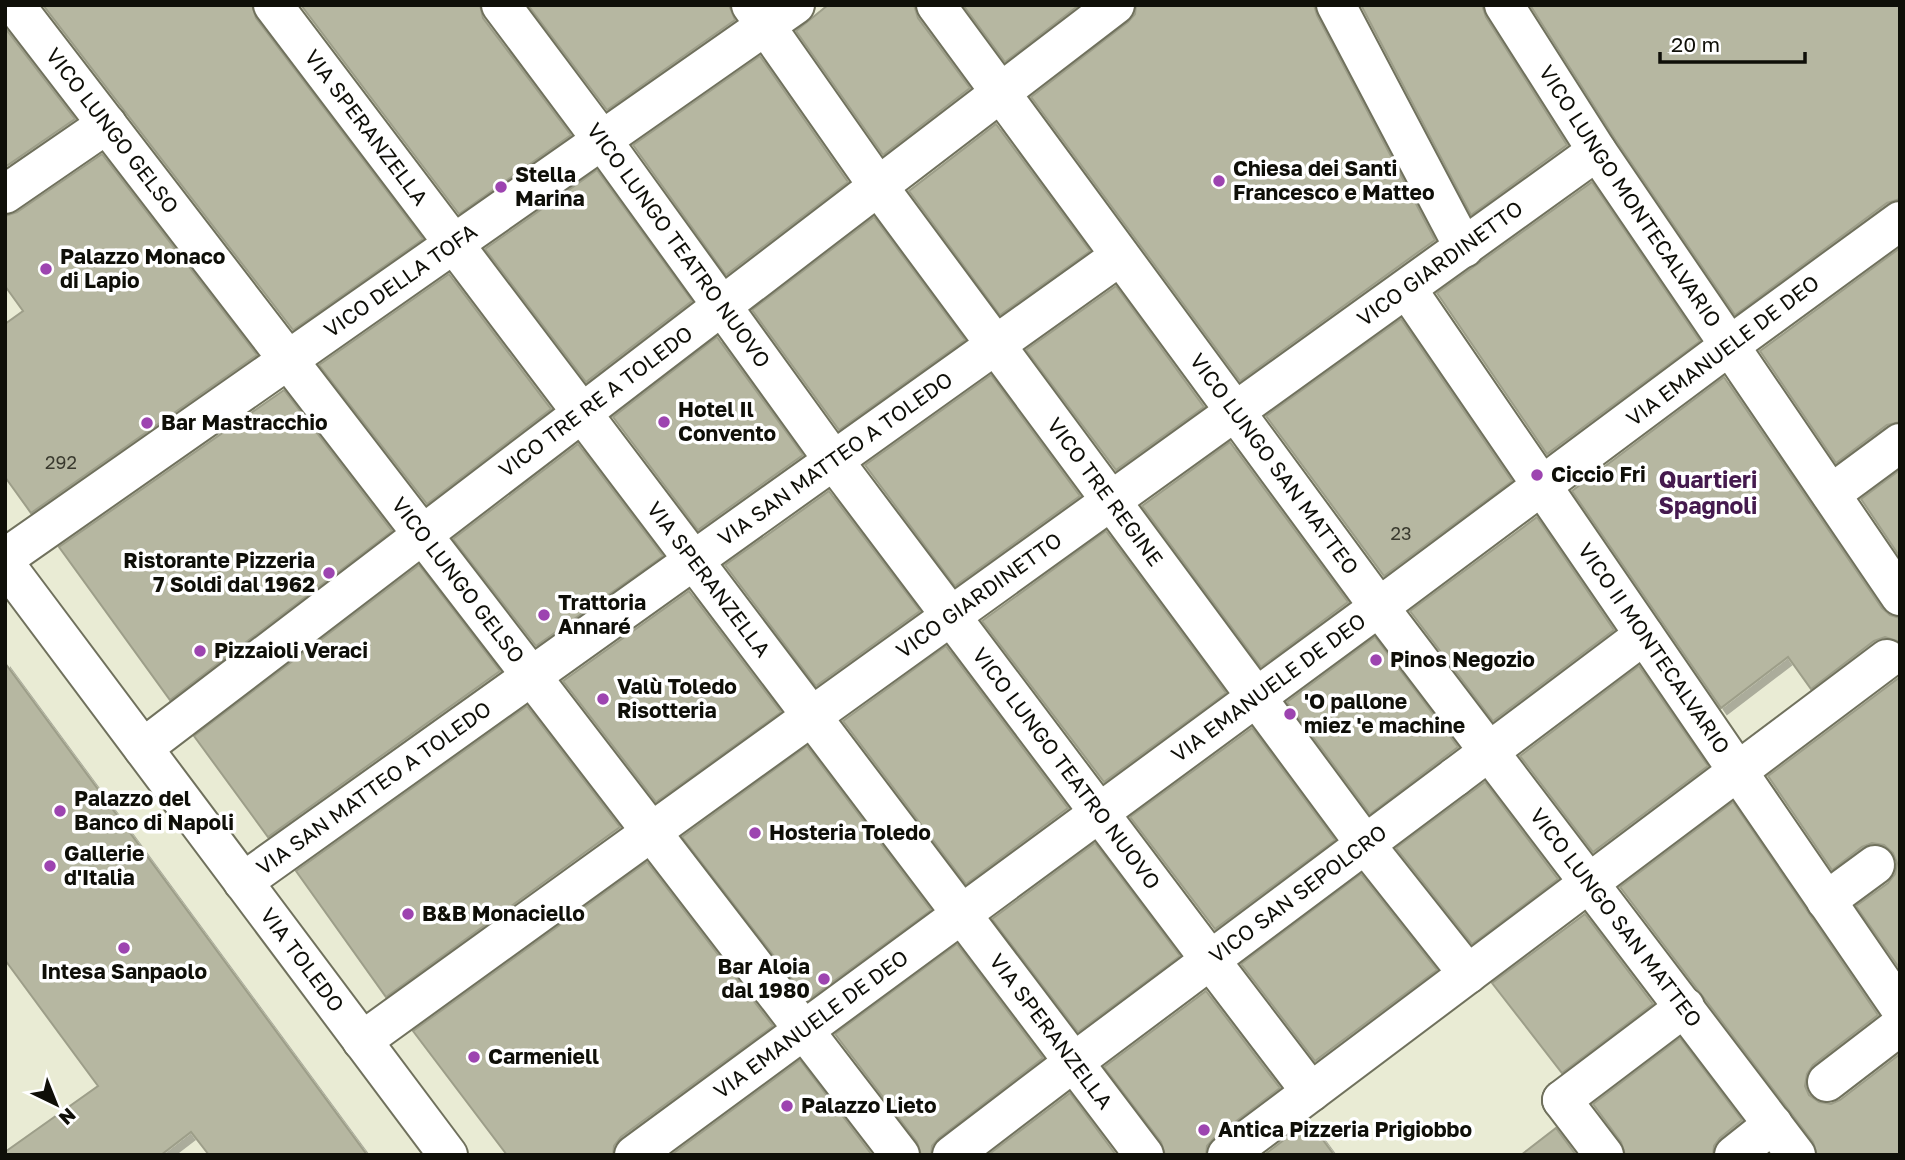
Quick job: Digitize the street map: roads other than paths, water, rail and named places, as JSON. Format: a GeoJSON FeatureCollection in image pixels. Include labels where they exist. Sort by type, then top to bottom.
{"type":"FeatureCollection","features":[{"type":"Feature","properties":{"kind":"street","name":"VICO LUNGO GELSO"},"geometry":{"type":"LineString","coordinates":[[15,5],[900,1155]]}},
{"type":"Feature","properties":{"kind":"street","name":"VICO LUNGO TEATRO NUOVO"},"geometry":{"type":"LineString","coordinates":[[500,5],[602,140],[834,461],[1311,1092]]}},
{"type":"Feature","properties":{"kind":"street","name":"VICO LUNGO SAN MATTEO"},"geometry":{"type":"LineString","coordinates":[[936,5],[1379,607],[1796,1155]]}},
{"type":"Feature","properties":{"kind":"street","name":"VICO TRE RE A TOLEDO"},"geometry":{"type":"LineString","coordinates":[[144,748],[1115,5]]}},
{"type":"Feature","properties":{"kind":"street"},"geometry":{"type":"LineString","coordinates":[[1336,5],[1464,248]]}},
{"type":"Feature","properties":{"kind":"street","name":"VICO LUNGO MONTECALVARIO"},"geometry":{"type":"LineString","coordinates":[[1504,5],[1597,151],[1900,596]]}},
{"type":"Feature","properties":{"kind":"street","name":"VIA SPERANZELLA"},"geometry":{"type":"LineString","coordinates":[[277,7],[1144,1155]]}},
{"type":"Feature","properties":{"kind":"street","name":"VICO DELLA TOFA"},"geometry":{"type":"LineString","coordinates":[[5,558],[602,140],[770,12]]}},
{"type":"Feature","properties":{"kind":"street","name":"VICO TRE REGINE"},"geometry":{"type":"LineString","coordinates":[[770,12],[878,186],[1256,699],[1365,844],[1468,974]]}},
{"type":"Feature","properties":{"kind":"street"},"geometry":{"type":"LineString","coordinates":[[5,194],[107,124]]}},
{"type":"Feature","properties":{"kind":"street","name":"VICO GIARDINETTO"},"geometry":{"type":"LineString","coordinates":[[362,1041],[1597,151]]}},
{"type":"Feature","properties":{"kind":"street","name":"VIA EMANUELE DE DEO"},"geometry":{"type":"LineString","coordinates":[[634,1155],[1256,699],[1900,220]]}},
{"type":"Feature","properties":{"kind":"street","name":"VIA SAN MATTEO A TOLEDO"},"geometry":{"type":"LineString","coordinates":[[243,882],[1120,256]]}},
{"type":"Feature","properties":{"kind":"street","name":"VICO II MONTECALVARIO"},"geometry":{"type":"LineString","coordinates":[[1407,289],[1900,1008]]}},
{"type":"Feature","properties":{"kind":"street"},"geometry":{"type":"LineString","coordinates":[[1831,494],[1900,443]]}},
{"type":"Feature","properties":{"kind":"street","name":"VIA TOLEDO"},"geometry":{"type":"LineString","coordinates":[[5,564],[448,1155]]}},
{"type":"Feature","properties":{"kind":"street","name":"VICO SAN SEPOLCRO"},"geometry":{"type":"LineString","coordinates":[[951,1155],[1644,635]]}},
{"type":"Feature","properties":{"kind":"street"},"geometry":{"type":"LineString","coordinates":[[1227,1155],[1887,659]]}},
{"type":"Feature","properties":{"kind":"street"},"geometry":{"type":"LineString","coordinates":[[1826,901],[1875,864]]}},
{"type":"Feature","properties":{"kind":"street"},"geometry":{"type":"LineString","coordinates":[[1604,1155],[1563,1100],[1685,1007]]}},
{"type":"Feature","properties":{"kind":"street"},"geometry":{"type":"LineString","coordinates":[[1828,1082],[1900,1026]]}},
{"type":"Feature","properties":{"kind":"street"},"geometry":{"type":"LineString","coordinates":[[1734,1155],[1773,1124]]}},
{"type":"Feature","properties":{"kind":"place","name":"Chiesa dei Santi Francesco e Matteo"},"geometry":{"type":"Point","coordinates":[1219,181]}},
{"type":"Feature","properties":{"kind":"place","name":"Stella Marina"},"geometry":{"type":"Point","coordinates":[501,187]}},
{"type":"Feature","properties":{"kind":"place","name":"Palazzo Monaco di Lapio"},"geometry":{"type":"Point","coordinates":[46,269]}},
{"type":"Feature","properties":{"kind":"place","name":"Hotel Il Convento"},"geometry":{"type":"Point","coordinates":[664,422]}},
{"type":"Feature","properties":{"kind":"place","name":"Bar Mastracchio"},"geometry":{"type":"Point","coordinates":[147,423]}},
{"type":"Feature","properties":{"kind":"place","name":"Ciccio Fri"},"geometry":{"type":"Point","coordinates":[1537,475]}},
{"type":"Feature","properties":{"kind":"place","name":"Ristorante Pizzeria 7 Soldi dal 1962"},"geometry":{"type":"Point","coordinates":[329,573]}},
{"type":"Feature","properties":{"kind":"place","name":"Trattoria Annaré"},"geometry":{"type":"Point","coordinates":[544,615]}},
{"type":"Feature","properties":{"kind":"place","name":"Pizzaioli Veraci"},"geometry":{"type":"Point","coordinates":[200,651]}},
{"type":"Feature","properties":{"kind":"place","name":"Pinos Negozio"},"geometry":{"type":"Point","coordinates":[1376,660]}},
{"type":"Feature","properties":{"kind":"place","name":"Valù Toledo Risotteria"},"geometry":{"type":"Point","coordinates":[603,699]}},
{"type":"Feature","properties":{"kind":"place","name":"'O pallone miez 'e machine"},"geometry":{"type":"Point","coordinates":[1290,714]}},
{"type":"Feature","properties":{"kind":"place","name":"Palazzo del Banco di Napoli"},"geometry":{"type":"Point","coordinates":[60,811]}},
{"type":"Feature","properties":{"kind":"place","name":"Hosteria Toledo"},"geometry":{"type":"Point","coordinates":[755,833]}},
{"type":"Feature","properties":{"kind":"place","name":"Gallerie d'Italia"},"geometry":{"type":"Point","coordinates":[50,866]}},
{"type":"Feature","properties":{"kind":"place","name":"B&B Monaciello"},"geometry":{"type":"Point","coordinates":[408,914]}},
{"type":"Feature","properties":{"kind":"place","name":"Intesa Sanpaolo"},"geometry":{"type":"Point","coordinates":[124,948]}},
{"type":"Feature","properties":{"kind":"place","name":"Bar Aloia dal 1980"},"geometry":{"type":"Point","coordinates":[824,979]}},
{"type":"Feature","properties":{"kind":"place","name":"Carmeniell"},"geometry":{"type":"Point","coordinates":[474,1057]}},
{"type":"Feature","properties":{"kind":"place","name":"Palazzo Lieto"},"geometry":{"type":"Point","coordinates":[787,1106]}},
{"type":"Feature","properties":{"kind":"place","name":"Antica Pizzeria Prigiobbo"},"geometry":{"type":"Point","coordinates":[1204,1130]}},
{"type":"Feature","properties":{"kind":"district","name":"Quartieri Spagnoli"},"geometry":{"type":"Point","coordinates":[1708,493]}}]}
